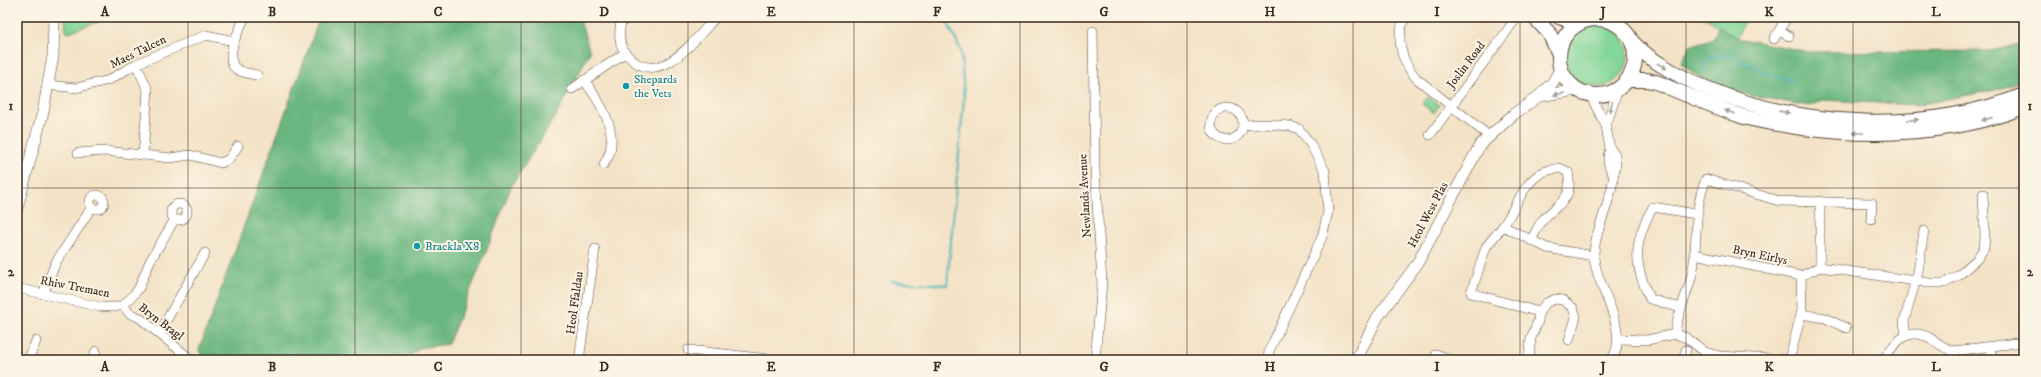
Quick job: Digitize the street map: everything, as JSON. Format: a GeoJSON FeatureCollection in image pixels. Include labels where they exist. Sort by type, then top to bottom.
{"type":"FeatureCollection","features":[{"type":"Feature","properties":{"kind":"main road"},"geometry":{"type":"LineString","coordinates":[[1534,17],[1549,33],[1567,80],[1584,92],[1605,94],[1623,84],[1652,81],[1742,116],[1784,125],[1823,130],[1897,134],[1933,130],[1970,123],[2024,107]]}},
{"type":"Feature","properties":{"kind":"main road"},"geometry":{"type":"LineString","coordinates":[[1559,17],[1565,20],[1600,19],[1620,23],[1632,42],[1652,60],[1714,91],[1750,104],[1810,116],[1874,121],[1916,120],[1978,109],[2024,95]]}},
{"type":"Feature","properties":{"kind":"main road"},"geometry":{"type":"LineString","coordinates":[[1560,61],[1565,36],[1585,20]]}},
{"type":"Feature","properties":{"kind":"main road"},"geometry":{"type":"LineString","coordinates":[[1623,84],[1634,65],[1635,57],[1632,42]]}},
{"type":"Feature","properties":{"kind":"street"},"geometry":{"type":"LineString","coordinates":[[17,208],[20,181],[43,112],[53,56],[54,17]]}},
{"type":"Feature","properties":{"kind":"street"},"geometry":{"type":"LineString","coordinates":[[245,17],[234,42],[230,57],[233,65],[241,72],[257,74]]}},
{"type":"Feature","properties":{"kind":"street"},"geometry":{"type":"LineString","coordinates":[[623,17],[620,37],[625,53],[634,61],[645,66],[657,67],[668,64],[716,17]]}},
{"type":"Feature","properties":{"kind":"street","name":"Joslin Road"},"geometry":{"type":"LineString","coordinates":[[1405,17],[1401,29],[1400,45],[1406,67],[1416,78],[1489,136]]}},
{"type":"Feature","properties":{"kind":"street"},"geometry":{"type":"LineString","coordinates":[[1787,17],[1776,35],[1789,36]]}},
{"type":"Feature","properties":{"kind":"street","name":"Joslin Road"},"geometry":{"type":"LineString","coordinates":[[1451,106],[1516,21]]}},
{"type":"Feature","properties":{"kind":"street","name":"Newlands Avenue"},"geometry":{"type":"LineString","coordinates":[[1093,31],[1095,170],[1102,282],[1095,360]]}},
{"type":"Feature","properties":{"kind":"street","name":"Maes Talcen"},"geometry":{"type":"LineString","coordinates":[[48,85],[76,88],[109,80],[136,64],[206,35],[234,42]]}},
{"type":"Feature","properties":{"kind":"street"},"geometry":{"type":"LineString","coordinates":[[572,90],[584,80],[625,53]]}},
{"type":"Feature","properties":{"kind":"street","name":"Heol West Plas"},"geometry":{"type":"LineString","coordinates":[[1356,360],[1377,318],[1417,264],[1480,145],[1539,96],[1553,82],[1560,61]]}},
{"type":"Feature","properties":{"kind":"street"},"geometry":{"type":"LineString","coordinates":[[136,64],[148,90],[144,155]]}},
{"type":"Feature","properties":{"kind":"street"},"geometry":{"type":"LineString","coordinates":[[584,80],[605,111],[610,134],[611,150],[604,164]]}},
{"type":"Feature","properties":{"kind":"street"},"geometry":{"type":"LineString","coordinates":[[1606,126],[1623,84]]}},
{"type":"Feature","properties":{"kind":"street"},"geometry":{"type":"LineString","coordinates":[[1584,92],[1606,126],[1610,149],[1607,155],[1609,168],[1613,174],[1612,186],[1594,256],[1598,278],[1614,319],[1619,339],[1615,355],[1611,360]]}},
{"type":"Feature","properties":{"kind":"street","name":"Heol West Plas"},"geometry":{"type":"LineString","coordinates":[[1539,96],[1584,92]]}},
{"type":"Feature","properties":{"kind":"street"},"geometry":{"type":"LineString","coordinates":[[1430,135],[1451,106]]}},
{"type":"Feature","properties":{"kind":"street"},"geometry":{"type":"LineString","coordinates":[[1243,125],[1265,124],[1290,126],[1299,129],[1310,144],[1325,171],[1328,212],[1322,237],[1269,351],[1268,360]]}},
{"type":"Feature","properties":{"kind":"street"},"geometry":{"type":"LineString","coordinates":[[78,153],[104,151],[170,158],[190,155],[221,163],[229,159],[238,146]]}},
{"type":"Feature","properties":{"kind":"street"},"geometry":{"type":"LineString","coordinates":[[1531,240],[1542,221],[1563,202],[1570,185],[1568,172],[1560,168],[1542,172],[1521,192],[1512,212],[1486,247],[1471,292],[1539,312]]}},
{"type":"Feature","properties":{"kind":"street"},"geometry":{"type":"LineString","coordinates":[[1675,334],[1676,320],[1690,285],[1694,254],[1696,214],[1699,196],[1706,179],[1779,202],[1872,203],[1872,219]]}},
{"type":"Feature","properties":{"kind":"street"},"geometry":{"type":"LineString","coordinates":[[1820,202],[1820,267],[1929,283],[1945,283],[1959,275],[1977,259],[1984,248],[1985,236],[1983,194]]}},
{"type":"Feature","properties":{"kind":"street"},"geometry":{"type":"LineString","coordinates":[[43,294],[56,262],[92,207]]}},
{"type":"Feature","properties":{"kind":"street"},"geometry":{"type":"LineString","coordinates":[[1681,308],[1650,299],[1637,266],[1637,251],[1646,219],[1653,207],[1696,214]]}},
{"type":"Feature","properties":{"kind":"street","name":"Rhiw Tremaen"},"geometry":{"type":"LineString","coordinates":[[17,288],[100,307],[115,307],[123,304],[132,298],[139,288],[150,261],[175,219]]}},
{"type":"Feature","properties":{"kind":"street"},"geometry":{"type":"LineString","coordinates":[[1503,226],[1547,248],[1594,256]]}},
{"type":"Feature","properties":{"kind":"street"},"geometry":{"type":"LineString","coordinates":[[1906,335],[1904,322],[1916,281],[1924,231]]}},
{"type":"Feature","properties":{"kind":"street","name":"Heol Ffaldau"},"geometry":{"type":"LineString","coordinates":[[579,360],[595,249]]}},
{"type":"Feature","properties":{"kind":"street"},"geometry":{"type":"LineString","coordinates":[[159,333],[205,253]]}},
{"type":"Feature","properties":{"kind":"street","name":"Bryn Eirlys"},"geometry":{"type":"LineString","coordinates":[[1694,254],[1801,276],[1820,267]]}},
{"type":"Feature","properties":{"kind":"street"},"geometry":{"type":"LineString","coordinates":[[1619,339],[1648,340],[1675,334],[1687,338],[1705,352],[1719,356],[1790,360],[1801,314],[1801,276]]}},
{"type":"Feature","properties":{"kind":"street"},"geometry":{"type":"LineString","coordinates":[[1529,360],[1532,338],[1538,321],[1539,312],[1546,303],[1555,299],[1562,300],[1573,308],[1576,317],[1569,340]]}},
{"type":"Feature","properties":{"kind":"street","name":"Bryn Bragl"},"geometry":{"type":"LineString","coordinates":[[123,304],[129,314],[140,318],[188,357]]}},
{"type":"Feature","properties":{"kind":"street"},"geometry":{"type":"LineString","coordinates":[[1801,314],[1825,318],[1846,328]]}},
{"type":"Feature","properties":{"kind":"street"},"geometry":{"type":"LineString","coordinates":[[1883,360],[1901,337],[1911,333],[1922,335],[1954,352],[2024,342]]}},
{"type":"Feature","properties":{"kind":"street"},"geometry":{"type":"LineString","coordinates":[[165,351],[172,344]]}},
{"type":"Feature","properties":{"kind":"street"},"geometry":{"type":"LineString","coordinates":[[1990,347],[1992,360]]}},
{"type":"Feature","properties":{"kind":"street"},"geometry":{"type":"LineString","coordinates":[[28,360],[36,348]]}},
{"type":"Feature","properties":{"kind":"street"},"geometry":{"type":"LineString","coordinates":[[688,350],[777,360]]}},
{"type":"Feature","properties":{"kind":"street"},"geometry":{"type":"LineString","coordinates":[[1683,360],[1686,350]]}},
{"type":"Feature","properties":{"kind":"street"},"geometry":{"type":"LineString","coordinates":[[93,360],[96,351]]}},
{"type":"Feature","properties":{"kind":"street"},"geometry":{"type":"LineString","coordinates":[[1436,354],[1451,360]]}},
{"type":"Feature","properties":{"kind":"green space"},"geometry":{"type":"Polygon","coordinates":[[[65,17],[112,17],[66,33],[65,17]]]}},
{"type":"Feature","properties":{"kind":"green space"},"geometry":{"type":"Polygon","coordinates":[[[320,17],[579,17],[590,52],[556,116],[511,187],[448,344],[420,348],[404,360],[204,360],[199,350],[320,17]]]}},
{"type":"Feature","properties":{"kind":"green space"},"geometry":{"type":"Polygon","coordinates":[[[1704,17],[1747,17],[1737,38],[1704,17]]]}},
{"type":"Feature","properties":{"kind":"green space"},"geometry":{"type":"Polygon","coordinates":[[[1590,23],[1602,23],[1619,32],[1626,43],[1628,55],[1626,67],[1619,78],[1602,87],[1590,87],[1578,82],[1569,73],[1564,61],[1564,49],[1569,37],[1578,28],[1590,23]]]}},
{"type":"Feature","properties":{"kind":"green space"},"geometry":{"type":"Polygon","coordinates":[[[1718,26],[1737,38],[1809,52],[1987,51],[2005,48],[2024,42],[2024,80],[2000,89],[1916,105],[1823,100],[1809,106],[1753,96],[1721,87],[1696,75],[1681,63],[1690,46],[1714,38],[1718,26]]]}},
{"type":"Feature","properties":{"kind":"green space"},"geometry":{"type":"Polygon","coordinates":[[[1428,97],[1439,105],[1434,113],[1422,104],[1428,97]]]}},
{"type":"Feature","properties":{"kind":"waterway"},"geometry":{"type":"LineString","coordinates":[[891,281],[947,285],[964,98],[961,51],[945,17]]}},
{"type":"Feature","properties":{"kind":"waterway"},"geometry":{"type":"LineString","coordinates":[[1701,72],[1710,57],[1729,55],[1765,73],[1792,80]]}},
{"type":"Feature","properties":{"kind":"place","name":"Shepards the Vets"},"geometry":{"type":"Point","coordinates":[626,86]}},
{"type":"Feature","properties":{"kind":"place","name":"Brackla X8"},"geometry":{"type":"Point","coordinates":[417,246]}}]}
